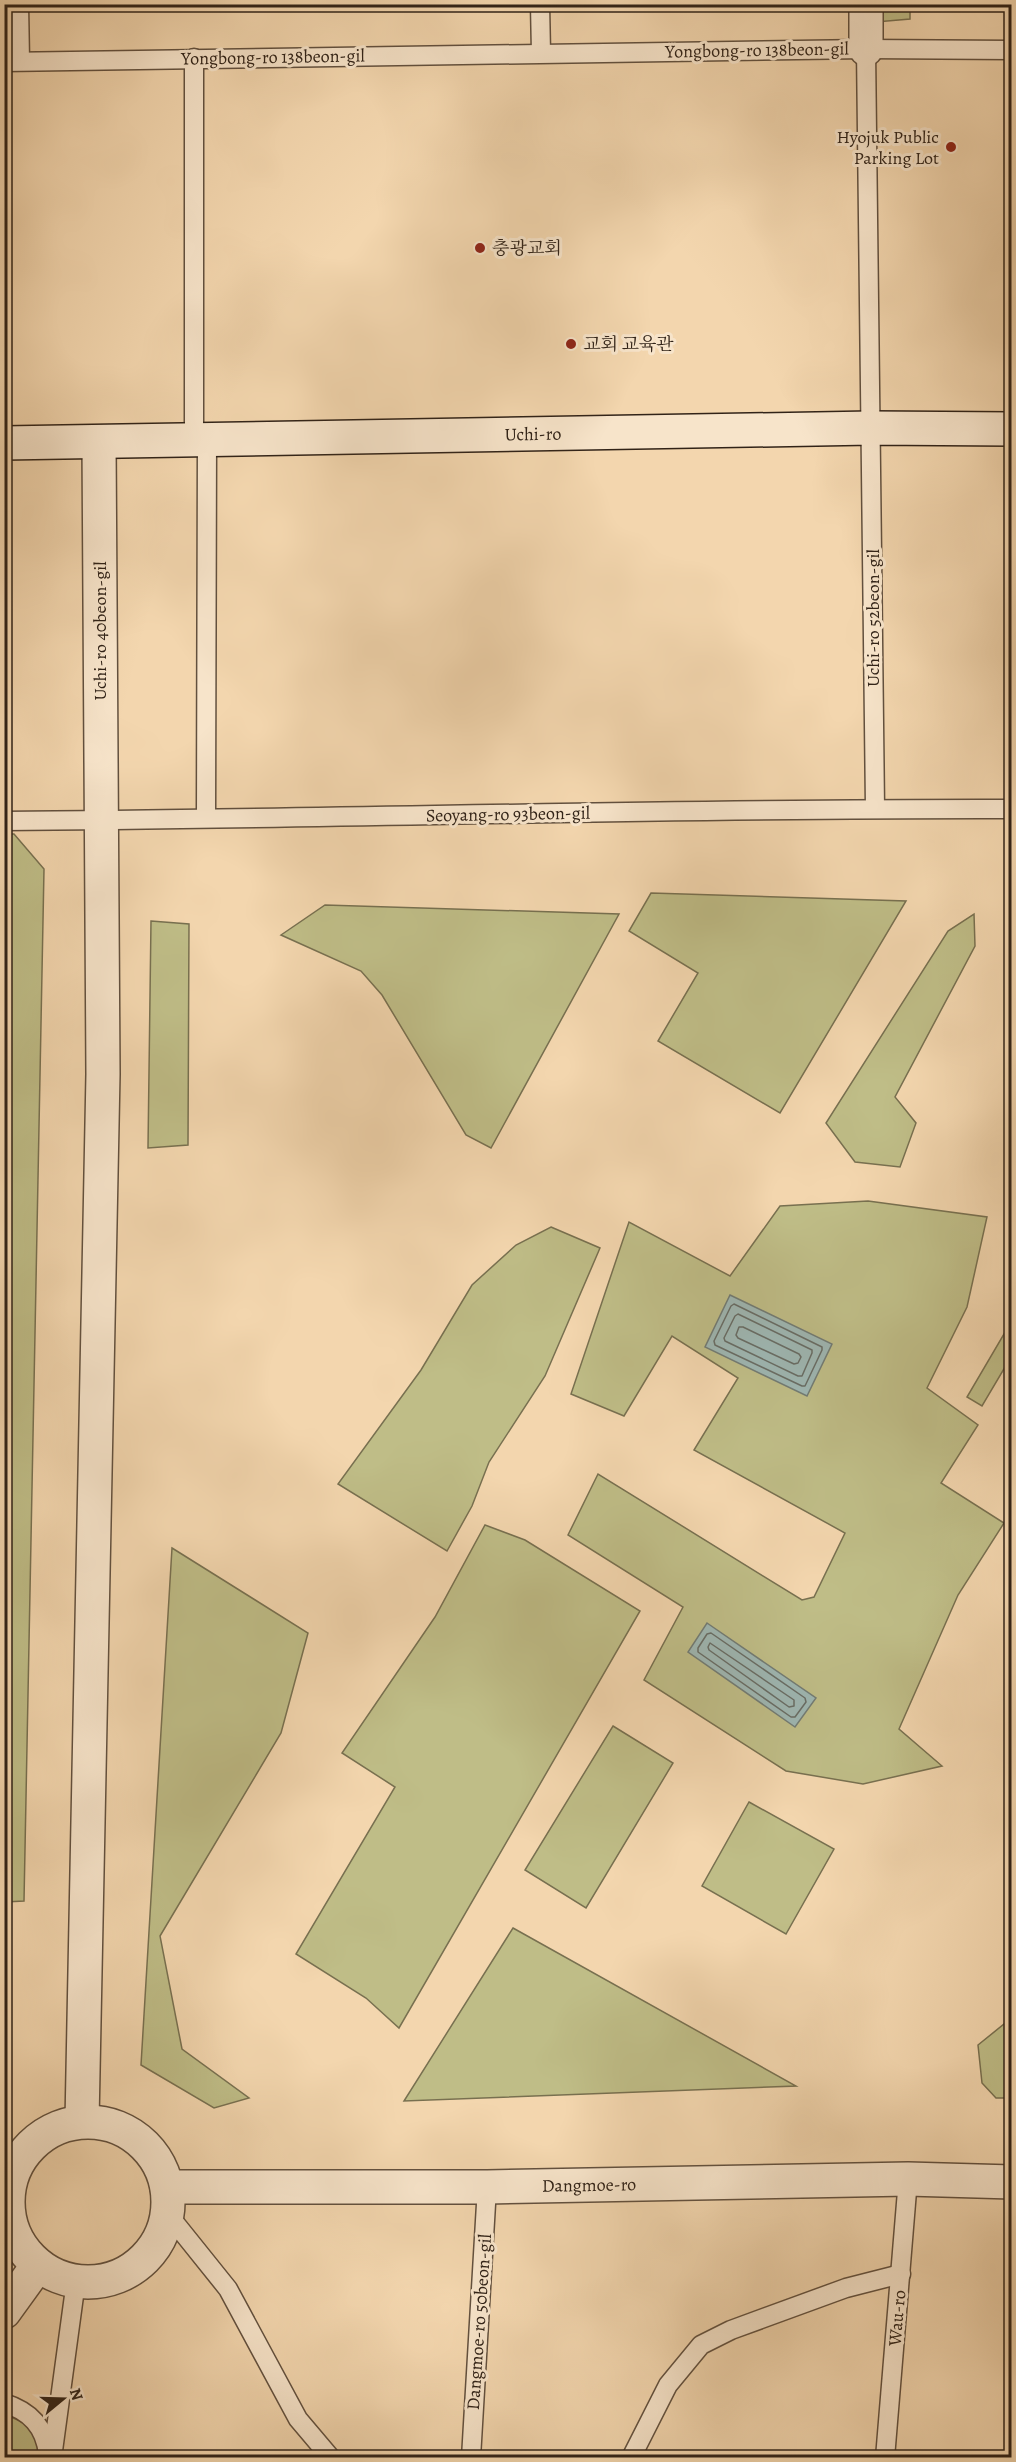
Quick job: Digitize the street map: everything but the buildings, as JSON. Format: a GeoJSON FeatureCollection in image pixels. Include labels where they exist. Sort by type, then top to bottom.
{"type":"FeatureCollection","features":[{"type":"Feature","properties":{"kind":"street","name":"Yongbong-ro 138beon-gil"},"geometry":{"type":"LineString","coordinates":[[866,4],[866,49]]}},
{"type":"Feature","properties":{"kind":"street","name":"Uchi-ro"},"geometry":{"type":"LineString","coordinates":[[4,443],[871,428],[1011,429]]}},
{"type":"Feature","properties":{"kind":"street","name":"Uchi-ro 40beon-gil"},"geometry":{"type":"LineString","coordinates":[[82,2121],[103,1110],[99,442]]}},
{"type":"Feature","properties":{"kind":"street"},"geometry":{"type":"LineString","coordinates":[[82,2121],[106,2123],[127,2132],[146,2146],[159,2165],[167,2200],[160,2237],[145,2258],[125,2273],[101,2281],[76,2281],[56,2275],[38,2265],[20,2246],[10,2222],[6,2197],[12,2174],[23,2154],[39,2137],[60,2126],[82,2121]]}},
{"type":"Feature","properties":{"kind":"street","name":"Dangmoe-ro"},"geometry":{"type":"LineString","coordinates":[[167,2200],[487,2187],[908,2179],[1011,2182]]}},
{"type":"Feature","properties":{"kind":"street"},"geometry":{"type":"LineString","coordinates":[[4,2312],[38,2265]]}},
{"type":"Feature","properties":{"kind":"lane"},"geometry":{"type":"LineString","coordinates":[[12,61],[20,4]]}},
{"type":"Feature","properties":{"kind":"lane"},"geometry":{"type":"LineString","coordinates":[[540,4],[541,53]]}},
{"type":"Feature","properties":{"kind":"lane"},"geometry":{"type":"LineString","coordinates":[[866,49],[871,428]]}},
{"type":"Feature","properties":{"kind":"lane","name":"Yongbong-ro 138beon-gil"},"geometry":{"type":"LineString","coordinates":[[12,61],[866,49],[1011,50]]}},
{"type":"Feature","properties":{"kind":"lane"},"geometry":{"type":"LineString","coordinates":[[195,58],[206,818]]}},
{"type":"Feature","properties":{"kind":"lane","name":"Uchi-ro 52beon-gil"},"geometry":{"type":"LineString","coordinates":[[871,428],[875,808]]}},
{"type":"Feature","properties":{"kind":"lane","name":"Seoyang-ro 93beon-gil"},"geometry":{"type":"LineString","coordinates":[[8,816],[101,820],[1011,808]]}},
{"type":"Feature","properties":{"kind":"lane","name":"Wau-ro"},"geometry":{"type":"LineString","coordinates":[[885,2457],[908,2179]]}},
{"type":"Feature","properties":{"kind":"lane","name":"Dangmoe-ro 50beon-gil"},"geometry":{"type":"LineString","coordinates":[[471,2457],[487,2187]]}},
{"type":"Feature","properties":{"kind":"lane"},"geometry":{"type":"LineString","coordinates":[[167,2200],[228,2289],[298,2419],[331,2457]]}},
{"type":"Feature","properties":{"kind":"lane"},"geometry":{"type":"LineString","coordinates":[[637,2455],[668,2385],[701,2345],[731,2330],[846,2288],[901,2274]]}},
{"type":"Feature","properties":{"kind":"lane"},"geometry":{"type":"LineString","coordinates":[[50,2457],[76,2281]]}},
{"type":"Feature","properties":{"kind":"lane"},"geometry":{"type":"LineString","coordinates":[[4,2403],[20,2408],[34,2419],[43,2431],[50,2457]]}},
{"type":"Feature","properties":{"kind":"shaded area"},"geometry":{"type":"Polygon","coordinates":[[[876,5],[910,5],[910,19],[876,22],[876,5]]]}},
{"type":"Feature","properties":{"kind":"shaded area"},"geometry":{"type":"Polygon","coordinates":[[[4,834],[14,834],[44,869],[24,1901],[5,1902],[4,834]]]}},
{"type":"Feature","properties":{"kind":"shaded area"},"geometry":{"type":"Polygon","coordinates":[[[651,893],[906,901],[780,1113],[658,1041],[698,973],[629,931],[651,893]]]}},
{"type":"Feature","properties":{"kind":"shaded area"},"geometry":{"type":"Polygon","coordinates":[[[325,905],[619,914],[491,1148],[466,1135],[382,995],[361,971],[281,935],[325,905]]]}},
{"type":"Feature","properties":{"kind":"shaded area"},"geometry":{"type":"Polygon","coordinates":[[[974,914],[975,946],[895,1097],[916,1123],[900,1167],[855,1162],[826,1123],[948,931],[974,914]]]}},
{"type":"Feature","properties":{"kind":"shaded area"},"geometry":{"type":"Polygon","coordinates":[[[151,921],[189,924],[188,1145],[148,1148],[151,921]]]}},
{"type":"Feature","properties":{"kind":"shaded area"},"geometry":{"type":"Polygon","coordinates":[[[868,1201],[987,1217],[967,1307],[927,1388],[978,1425],[941,1483],[1004,1523],[958,1595],[899,1729],[942,1766],[863,1784],[786,1771],[644,1680],[683,1607],[568,1535],[598,1474],[802,1600],[814,1597],[845,1533],[694,1450],[738,1378],[672,1336],[624,1416],[571,1394],[629,1222],[730,1276],[780,1206],[868,1201]]]}},
{"type":"Feature","properties":{"kind":"shaded area"},"geometry":{"type":"Polygon","coordinates":[[[551,1227],[600,1248],[545,1376],[489,1462],[472,1506],[447,1551],[338,1484],[421,1370],[472,1285],[516,1245],[551,1227]]]}},
{"type":"Feature","properties":{"kind":"shaded area"},"geometry":{"type":"Polygon","coordinates":[[[1011,1322],[1011,1357],[982,1406],[967,1397],[1011,1322]]]}},
{"type":"Feature","properties":{"kind":"shaded area"},"geometry":{"type":"Polygon","coordinates":[[[485,1525],[525,1540],[640,1611],[399,2028],[366,1998],[296,1954],[395,1787],[342,1753],[435,1617],[485,1525]]]}},
{"type":"Feature","properties":{"kind":"shaded area"},"geometry":{"type":"Polygon","coordinates":[[[172,1548],[308,1633],[281,1733],[160,1936],[182,2049],[249,2098],[214,2108],[141,2065],[172,1548]]]}},
{"type":"Feature","properties":{"kind":"shaded area"},"geometry":{"type":"Polygon","coordinates":[[[613,1726],[673,1763],[586,1908],[525,1870],[613,1726]]]}},
{"type":"Feature","properties":{"kind":"shaded area"},"geometry":{"type":"Polygon","coordinates":[[[749,1802],[834,1849],[786,1934],[702,1886],[749,1802]]]}},
{"type":"Feature","properties":{"kind":"shaded area"},"geometry":{"type":"Polygon","coordinates":[[[513,1928],[796,2086],[404,2101],[513,1928]]]}},
{"type":"Feature","properties":{"kind":"shaded area"},"geometry":{"type":"Polygon","coordinates":[[[1009,2020],[1012,2022],[1011,2098],[996,2098],[982,2083],[978,2045],[1009,2020]]]}},
{"type":"Feature","properties":{"kind":"shaded area"},"geometry":{"type":"Polygon","coordinates":[[[11,2417],[43,2431],[36,2457],[5,2457],[4,2422],[11,2417]]]}},
{"type":"Feature","properties":{"kind":"water"},"geometry":{"type":"Polygon","coordinates":[[[730,1295],[832,1344],[807,1396],[705,1347],[730,1295]]]}},
{"type":"Feature","properties":{"kind":"water"},"geometry":{"type":"Polygon","coordinates":[[[707,1623],[816,1698],[795,1727],[688,1652],[707,1623]]]}},
{"type":"Feature","properties":{"kind":"place","name":"Hyojuk Public Parking Lot"},"geometry":{"type":"Point","coordinates":[951,147]}},
{"type":"Feature","properties":{"kind":"place","name":"충광교회"},"geometry":{"type":"Point","coordinates":[480,248]}},
{"type":"Feature","properties":{"kind":"place","name":"교회 교육관"},"geometry":{"type":"Point","coordinates":[571,344]}}]}
